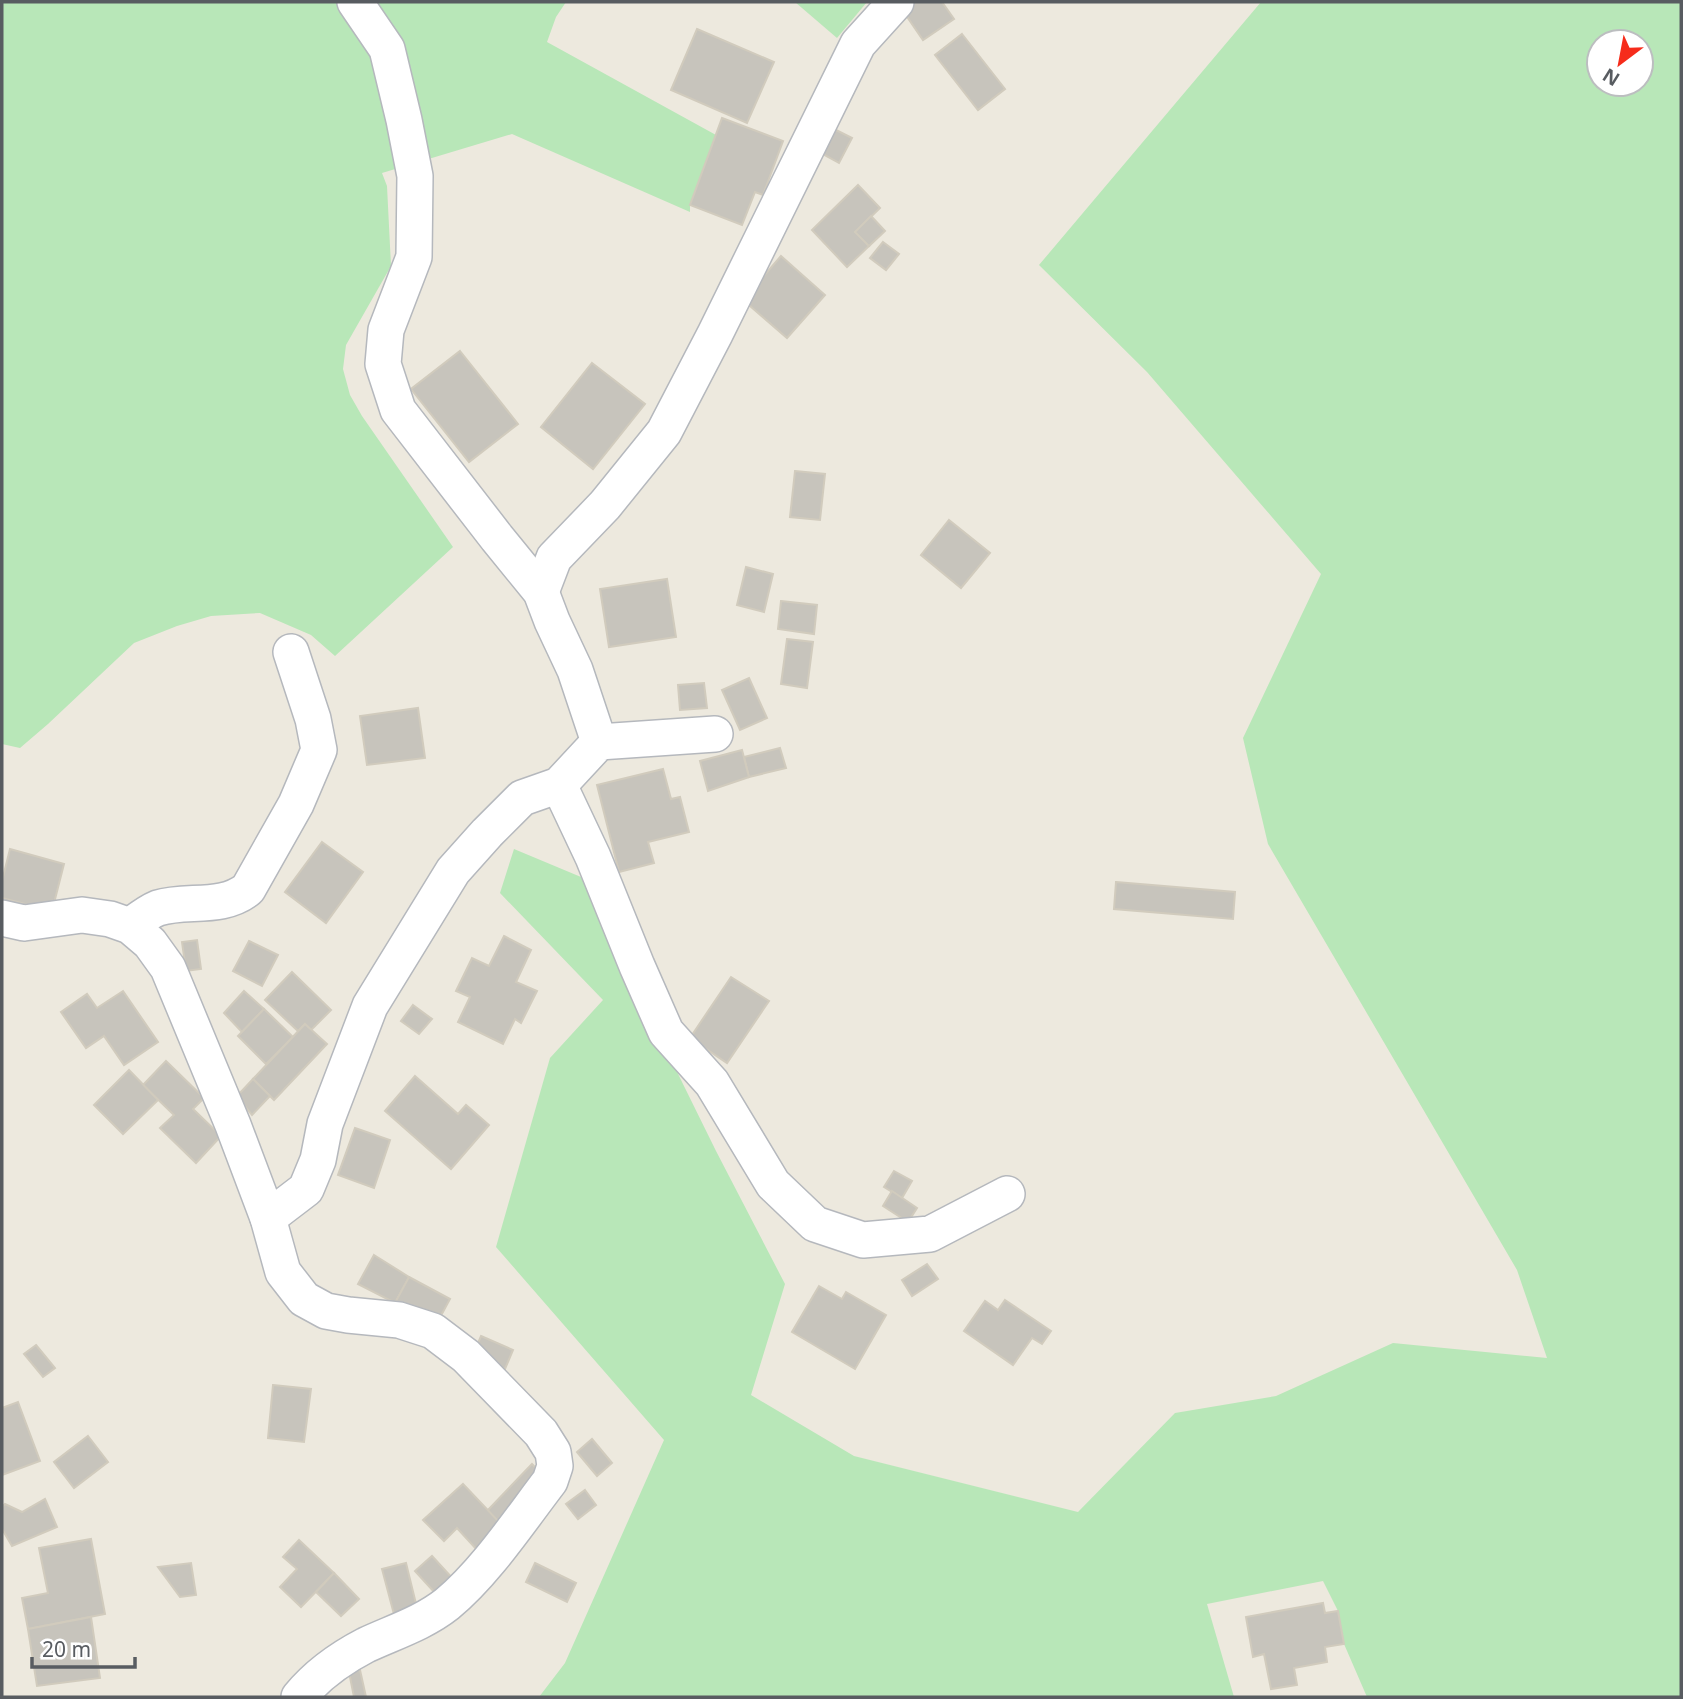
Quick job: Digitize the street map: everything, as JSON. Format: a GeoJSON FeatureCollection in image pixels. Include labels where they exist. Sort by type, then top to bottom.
{"type":"FeatureCollection","features":[{"type":"Feature","properties":{"kind":"street"},"geometry":{"type":"LineString","coordinates":[[355,2],[387,49],[415,176],[414,257],[386,330],[383,364],[398,410],[541,592],[575,670],[598,742]]}},
{"type":"Feature","properties":{"kind":"street"},"geometry":{"type":"LineString","coordinates":[[541,592],[554,558],[605,505],[664,432],[858,44],[896,2]]}},
{"type":"Feature","properties":{"kind":"street"},"geometry":{"type":"LineString","coordinates":[[130,926],[156,909],[218,902],[239,896],[248,889],[296,803],[319,750],[313,719],[291,652]]}},
{"type":"Feature","properties":{"kind":"street"},"geometry":{"type":"LineString","coordinates":[[268,1217],[306,1189],[318,1160],[326,1124],[370,1006],[453,871],[487,833],[522,799],[559,785],[598,742],[715,734]]}},
{"type":"Feature","properties":{"kind":"street"},"geometry":{"type":"LineString","coordinates":[[559,785],[593,857],[666,1032],[712,1083],[773,1184],[815,1224],[863,1240],[930,1234],[1007,1194]]}},
{"type":"Feature","properties":{"kind":"street"},"geometry":{"type":"LineString","coordinates":[[2,918],[24,923],[82,915],[110,919],[130,926],[150,943],[168,968],[233,1125],[268,1217],[283,1272],[304,1299],[326,1311],[399,1320],[433,1331],[466,1356],[541,1433],[553,1452],[555,1466],[550,1481],[481,1570],[447,1604],[420,1622],[366,1646],[327,1669],[299,1697]]}},
{"type":"Feature","properties":{"kind":"green space"},"geometry":{"type":"Polygon","coordinates":[[[2,2],[566,2],[556,17],[547,42],[716,135],[690,205],[690,212],[512,134],[382,173],[387,186],[391,266],[346,345],[343,369],[350,395],[362,416],[453,547],[335,656],[311,635],[260,613],[211,616],[134,643],[20,748],[2,744],[2,2]]]}},
{"type":"Feature","properties":{"kind":"green space"},"geometry":{"type":"Polygon","coordinates":[[[795,2],[867,2],[837,38],[795,2]]]}},
{"type":"Feature","properties":{"kind":"green space"},"geometry":{"type":"Polygon","coordinates":[[[1261,2],[1681,2],[1681,1697],[1367,1697],[1344,1644],[1338,1611],[1323,1581],[1207,1604],[1234,1697],[539,1697],[565,1663],[664,1440],[496,1247],[550,1058],[603,1000],[500,893],[514,849],[581,877],[785,1284],[751,1395],[854,1456],[1078,1512],[1175,1413],[1276,1396],[1393,1343],[1547,1358],[1517,1270],[1268,844],[1243,738],[1321,574],[1147,372],[1039,265],[1261,2]]]}},
{"type":"Feature","properties":{"kind":"building"},"geometry":{"type":"Polygon","coordinates":[[[904,2],[942,2],[954,19],[923,40],[899,5],[904,2]]]}},
{"type":"Feature","properties":{"kind":"building"},"geometry":{"type":"Polygon","coordinates":[[[697,29],[774,62],[747,123],[671,90],[697,29]]]}},
{"type":"Feature","properties":{"kind":"building"},"geometry":{"type":"Polygon","coordinates":[[[962,34],[1005,89],[978,110],[935,55],[962,34]]]}},
{"type":"Feature","properties":{"kind":"building"},"geometry":{"type":"Polygon","coordinates":[[[722,118],[783,141],[763,195],[755,192],[742,225],[690,205],[722,118]]]}},
{"type":"Feature","properties":{"kind":"building"},"geometry":{"type":"Polygon","coordinates":[[[832,128],[852,138],[839,163],[817,151],[832,128]]]}},
{"type":"Feature","properties":{"kind":"building"},"geometry":{"type":"Polygon","coordinates":[[[858,185],[880,208],[855,232],[869,246],[847,267],[812,230],[858,185]]]}},
{"type":"Feature","properties":{"kind":"building"},"geometry":{"type":"Polygon","coordinates":[[[871,216],[885,231],[869,246],[855,232],[871,216]]]}},
{"type":"Feature","properties":{"kind":"building"},"geometry":{"type":"Polygon","coordinates":[[[883,242],[899,254],[886,270],[870,258],[883,242]]]}},
{"type":"Feature","properties":{"kind":"building"},"geometry":{"type":"Polygon","coordinates":[[[781,256],[825,295],[787,338],[743,300],[781,256]]]}},
{"type":"Feature","properties":{"kind":"building"},"geometry":{"type":"Polygon","coordinates":[[[460,351],[518,424],[469,462],[411,389],[460,351]]]}},
{"type":"Feature","properties":{"kind":"building"},"geometry":{"type":"Polygon","coordinates":[[[592,363],[645,404],[593,469],[541,427],[592,363]]]}},
{"type":"Feature","properties":{"kind":"building"},"geometry":{"type":"Polygon","coordinates":[[[795,471],[825,474],[820,520],[790,517],[795,471]]]}},
{"type":"Feature","properties":{"kind":"building"},"geometry":{"type":"Polygon","coordinates":[[[949,520],[990,553],[961,588],[921,555],[949,520]]]}},
{"type":"Feature","properties":{"kind":"building"},"geometry":{"type":"Polygon","coordinates":[[[746,567],[773,574],[764,612],[737,605],[746,567]]]}},
{"type":"Feature","properties":{"kind":"building"},"geometry":{"type":"Polygon","coordinates":[[[667,579],[676,637],[609,647],[600,589],[667,579]]]}},
{"type":"Feature","properties":{"kind":"building"},"geometry":{"type":"Polygon","coordinates":[[[781,601],[817,605],[814,634],[778,629],[781,601]]]}},
{"type":"Feature","properties":{"kind":"building"},"geometry":{"type":"Polygon","coordinates":[[[787,639],[813,642],[807,688],[781,684],[787,639]]]}},
{"type":"Feature","properties":{"kind":"building"},"geometry":{"type":"Polygon","coordinates":[[[749,678],[767,718],[740,730],[722,690],[749,678]]]}},
{"type":"Feature","properties":{"kind":"building"},"geometry":{"type":"Polygon","coordinates":[[[704,683],[707,708],[680,710],[678,685],[704,683]]]}},
{"type":"Feature","properties":{"kind":"building"},"geometry":{"type":"Polygon","coordinates":[[[418,708],[425,758],[367,765],[360,716],[418,708]]]}},
{"type":"Feature","properties":{"kind":"building"},"geometry":{"type":"Polygon","coordinates":[[[780,748],[786,768],[749,777],[744,757],[780,748]]]}},
{"type":"Feature","properties":{"kind":"building"},"geometry":{"type":"Polygon","coordinates":[[[742,750],[749,777],[708,791],[700,761],[742,750]]]}},
{"type":"Feature","properties":{"kind":"building"},"geometry":{"type":"Polygon","coordinates":[[[663,769],[671,799],[680,797],[689,832],[648,842],[654,863],[619,872],[597,785],[663,769]]]}},
{"type":"Feature","properties":{"kind":"building"},"geometry":{"type":"Polygon","coordinates":[[[322,842],[363,872],[326,923],[285,892],[322,842]]]}},
{"type":"Feature","properties":{"kind":"building"},"geometry":{"type":"Polygon","coordinates":[[[10,849],[64,864],[52,911],[2,898],[2,881],[10,849]]]}},
{"type":"Feature","properties":{"kind":"building"},"geometry":{"type":"Polygon","coordinates":[[[1116,882],[1235,892],[1233,919],[1114,909],[1116,882]]]}},
{"type":"Feature","properties":{"kind":"building"},"geometry":{"type":"Polygon","coordinates":[[[504,936],[531,950],[516,982],[537,991],[521,1023],[515,1019],[503,1044],[458,1022],[470,997],[456,991],[472,958],[489,966],[504,936]]]}},
{"type":"Feature","properties":{"kind":"building"},"geometry":{"type":"Polygon","coordinates":[[[197,940],[201,969],[186,971],[182,942],[197,940]]]}},
{"type":"Feature","properties":{"kind":"building"},"geometry":{"type":"Polygon","coordinates":[[[249,941],[278,955],[262,986],[233,971],[249,941]]]}},
{"type":"Feature","properties":{"kind":"building"},"geometry":{"type":"Polygon","coordinates":[[[292,972],[331,1010],[311,1030],[305,1024],[298,1031],[265,1000],[292,972]]]}},
{"type":"Feature","properties":{"kind":"building"},"geometry":{"type":"Polygon","coordinates":[[[731,977],[769,1001],[727,1063],[690,1038],[731,977]]]}},
{"type":"Feature","properties":{"kind":"building"},"geometry":{"type":"Polygon","coordinates":[[[123,991],[158,1042],[124,1065],[104,1036],[86,1048],[61,1012],[87,994],[97,1008],[123,991]]]}},
{"type":"Feature","properties":{"kind":"building"},"geometry":{"type":"Polygon","coordinates":[[[244,991],[264,1009],[242,1032],[224,1013],[244,991]]]}},
{"type":"Feature","properties":{"kind":"building"},"geometry":{"type":"Polygon","coordinates":[[[413,1005],[432,1019],[419,1034],[401,1021],[413,1005]]]}},
{"type":"Feature","properties":{"kind":"building"},"geometry":{"type":"Polygon","coordinates":[[[264,1009],[293,1037],[266,1064],[238,1036],[264,1009]]]}},
{"type":"Feature","properties":{"kind":"building"},"geometry":{"type":"Polygon","coordinates":[[[305,1024],[327,1044],[274,1100],[253,1079],[305,1024]]]}},
{"type":"Feature","properties":{"kind":"building"},"geometry":{"type":"Polygon","coordinates":[[[166,1061],[204,1098],[193,1109],[221,1136],[196,1163],[160,1128],[174,1115],[143,1085],[166,1061]]]}},
{"type":"Feature","properties":{"kind":"building"},"geometry":{"type":"Polygon","coordinates":[[[129,1070],[158,1100],[123,1134],[94,1105],[129,1070]]]}},
{"type":"Feature","properties":{"kind":"building"},"geometry":{"type":"Polygon","coordinates":[[[415,1076],[458,1114],[466,1105],[489,1125],[451,1169],[385,1111],[415,1076]]]}},
{"type":"Feature","properties":{"kind":"building"},"geometry":{"type":"Polygon","coordinates":[[[253,1079],[270,1096],[252,1115],[237,1096],[253,1079]]]}},
{"type":"Feature","properties":{"kind":"building"},"geometry":{"type":"Polygon","coordinates":[[[355,1128],[390,1140],[374,1188],[338,1175],[355,1128]]]}},
{"type":"Feature","properties":{"kind":"building"},"geometry":{"type":"Polygon","coordinates":[[[894,1171],[912,1181],[902,1198],[884,1187],[894,1171]]]}},
{"type":"Feature","properties":{"kind":"building"},"geometry":{"type":"Polygon","coordinates":[[[892,1191],[917,1208],[908,1222],[883,1206],[892,1191]]]}},
{"type":"Feature","properties":{"kind":"building"},"geometry":{"type":"Polygon","coordinates":[[[374,1255],[409,1277],[395,1303],[358,1284],[374,1255]]]}},
{"type":"Feature","properties":{"kind":"building"},"geometry":{"type":"Polygon","coordinates":[[[927,1264],[938,1279],[912,1296],[902,1280],[927,1264]]]}},
{"type":"Feature","properties":{"kind":"building"},"geometry":{"type":"Polygon","coordinates":[[[409,1277],[450,1299],[436,1325],[395,1303],[409,1277]]]}},
{"type":"Feature","properties":{"kind":"building"},"geometry":{"type":"Polygon","coordinates":[[[819,1286],[842,1299],[846,1292],[886,1315],[855,1369],[792,1332],[819,1286]]]}},
{"type":"Feature","properties":{"kind":"building"},"geometry":{"type":"Polygon","coordinates":[[[1005,1300],[1051,1331],[1042,1344],[1032,1338],[1013,1365],[964,1331],[985,1301],[998,1310],[1005,1300]]]}},
{"type":"Feature","properties":{"kind":"building"},"geometry":{"type":"Polygon","coordinates":[[[481,1336],[513,1350],[505,1369],[473,1355],[481,1336]]]}},
{"type":"Feature","properties":{"kind":"building"},"geometry":{"type":"Polygon","coordinates":[[[36,1345],[55,1368],[43,1377],[24,1354],[36,1345]]]}},
{"type":"Feature","properties":{"kind":"building"},"geometry":{"type":"Polygon","coordinates":[[[273,1385],[311,1389],[304,1442],[268,1438],[273,1385]]]}},
{"type":"Feature","properties":{"kind":"building"},"geometry":{"type":"Polygon","coordinates":[[[18,1402],[40,1461],[2,1475],[2,1408],[18,1402]]]}},
{"type":"Feature","properties":{"kind":"building"},"geometry":{"type":"Polygon","coordinates":[[[88,1436],[108,1462],[74,1488],[54,1462],[88,1436]]]}},
{"type":"Feature","properties":{"kind":"building"},"geometry":{"type":"Polygon","coordinates":[[[592,1439],[612,1463],[597,1476],[577,1452],[592,1439]]]}},
{"type":"Feature","properties":{"kind":"building"},"geometry":{"type":"Polygon","coordinates":[[[532,1464],[545,1477],[501,1524],[487,1511],[532,1464]]]}},
{"type":"Feature","properties":{"kind":"building"},"geometry":{"type":"Polygon","coordinates":[[[463,1484],[501,1524],[478,1551],[457,1528],[444,1541],[423,1520],[463,1484]]]}},
{"type":"Feature","properties":{"kind":"building"},"geometry":{"type":"Polygon","coordinates":[[[585,1490],[596,1505],[578,1519],[566,1504],[585,1490]]]}},
{"type":"Feature","properties":{"kind":"building"},"geometry":{"type":"Polygon","coordinates":[[[45,1499],[57,1527],[12,1546],[2,1529],[2,1507],[5,1504],[22,1512],[45,1499]]]}},
{"type":"Feature","properties":{"kind":"building"},"geometry":{"type":"Polygon","coordinates":[[[91,1539],[105,1614],[28,1629],[22,1598],[48,1593],[39,1548],[91,1539]]]}},
{"type":"Feature","properties":{"kind":"building"},"geometry":{"type":"Polygon","coordinates":[[[299,1540],[334,1573],[301,1607],[280,1587],[297,1569],[283,1557],[299,1540]]]}},
{"type":"Feature","properties":{"kind":"building"},"geometry":{"type":"Polygon","coordinates":[[[432,1556],[454,1580],[437,1595],[415,1571],[432,1556]]]}},
{"type":"Feature","properties":{"kind":"building"},"geometry":{"type":"Polygon","coordinates":[[[191,1563],[196,1595],[180,1597],[158,1567],[191,1563]]]}},
{"type":"Feature","properties":{"kind":"building"},"geometry":{"type":"Polygon","coordinates":[[[406,1563],[418,1612],[395,1618],[382,1569],[406,1563]]]}},
{"type":"Feature","properties":{"kind":"building"},"geometry":{"type":"Polygon","coordinates":[[[535,1563],[576,1583],[567,1602],[526,1582],[535,1563]]]}},
{"type":"Feature","properties":{"kind":"building"},"geometry":{"type":"Polygon","coordinates":[[[334,1573],[359,1599],[341,1616],[316,1592],[334,1573]]]}},
{"type":"Feature","properties":{"kind":"building"},"geometry":{"type":"Polygon","coordinates":[[[1323,1603],[1325,1613],[1338,1611],[1344,1644],[1325,1647],[1327,1662],[1294,1668],[1297,1685],[1271,1689],[1264,1654],[1253,1657],[1246,1617],[1323,1603]]]}},
{"type":"Feature","properties":{"kind":"building"},"geometry":{"type":"Polygon","coordinates":[[[91,1617],[100,1678],[37,1686],[28,1629],[91,1617]]]}},
{"type":"Feature","properties":{"kind":"building"},"geometry":{"type":"Polygon","coordinates":[[[360,1670],[366,1697],[354,1697],[349,1672],[360,1670]]]}}]}
